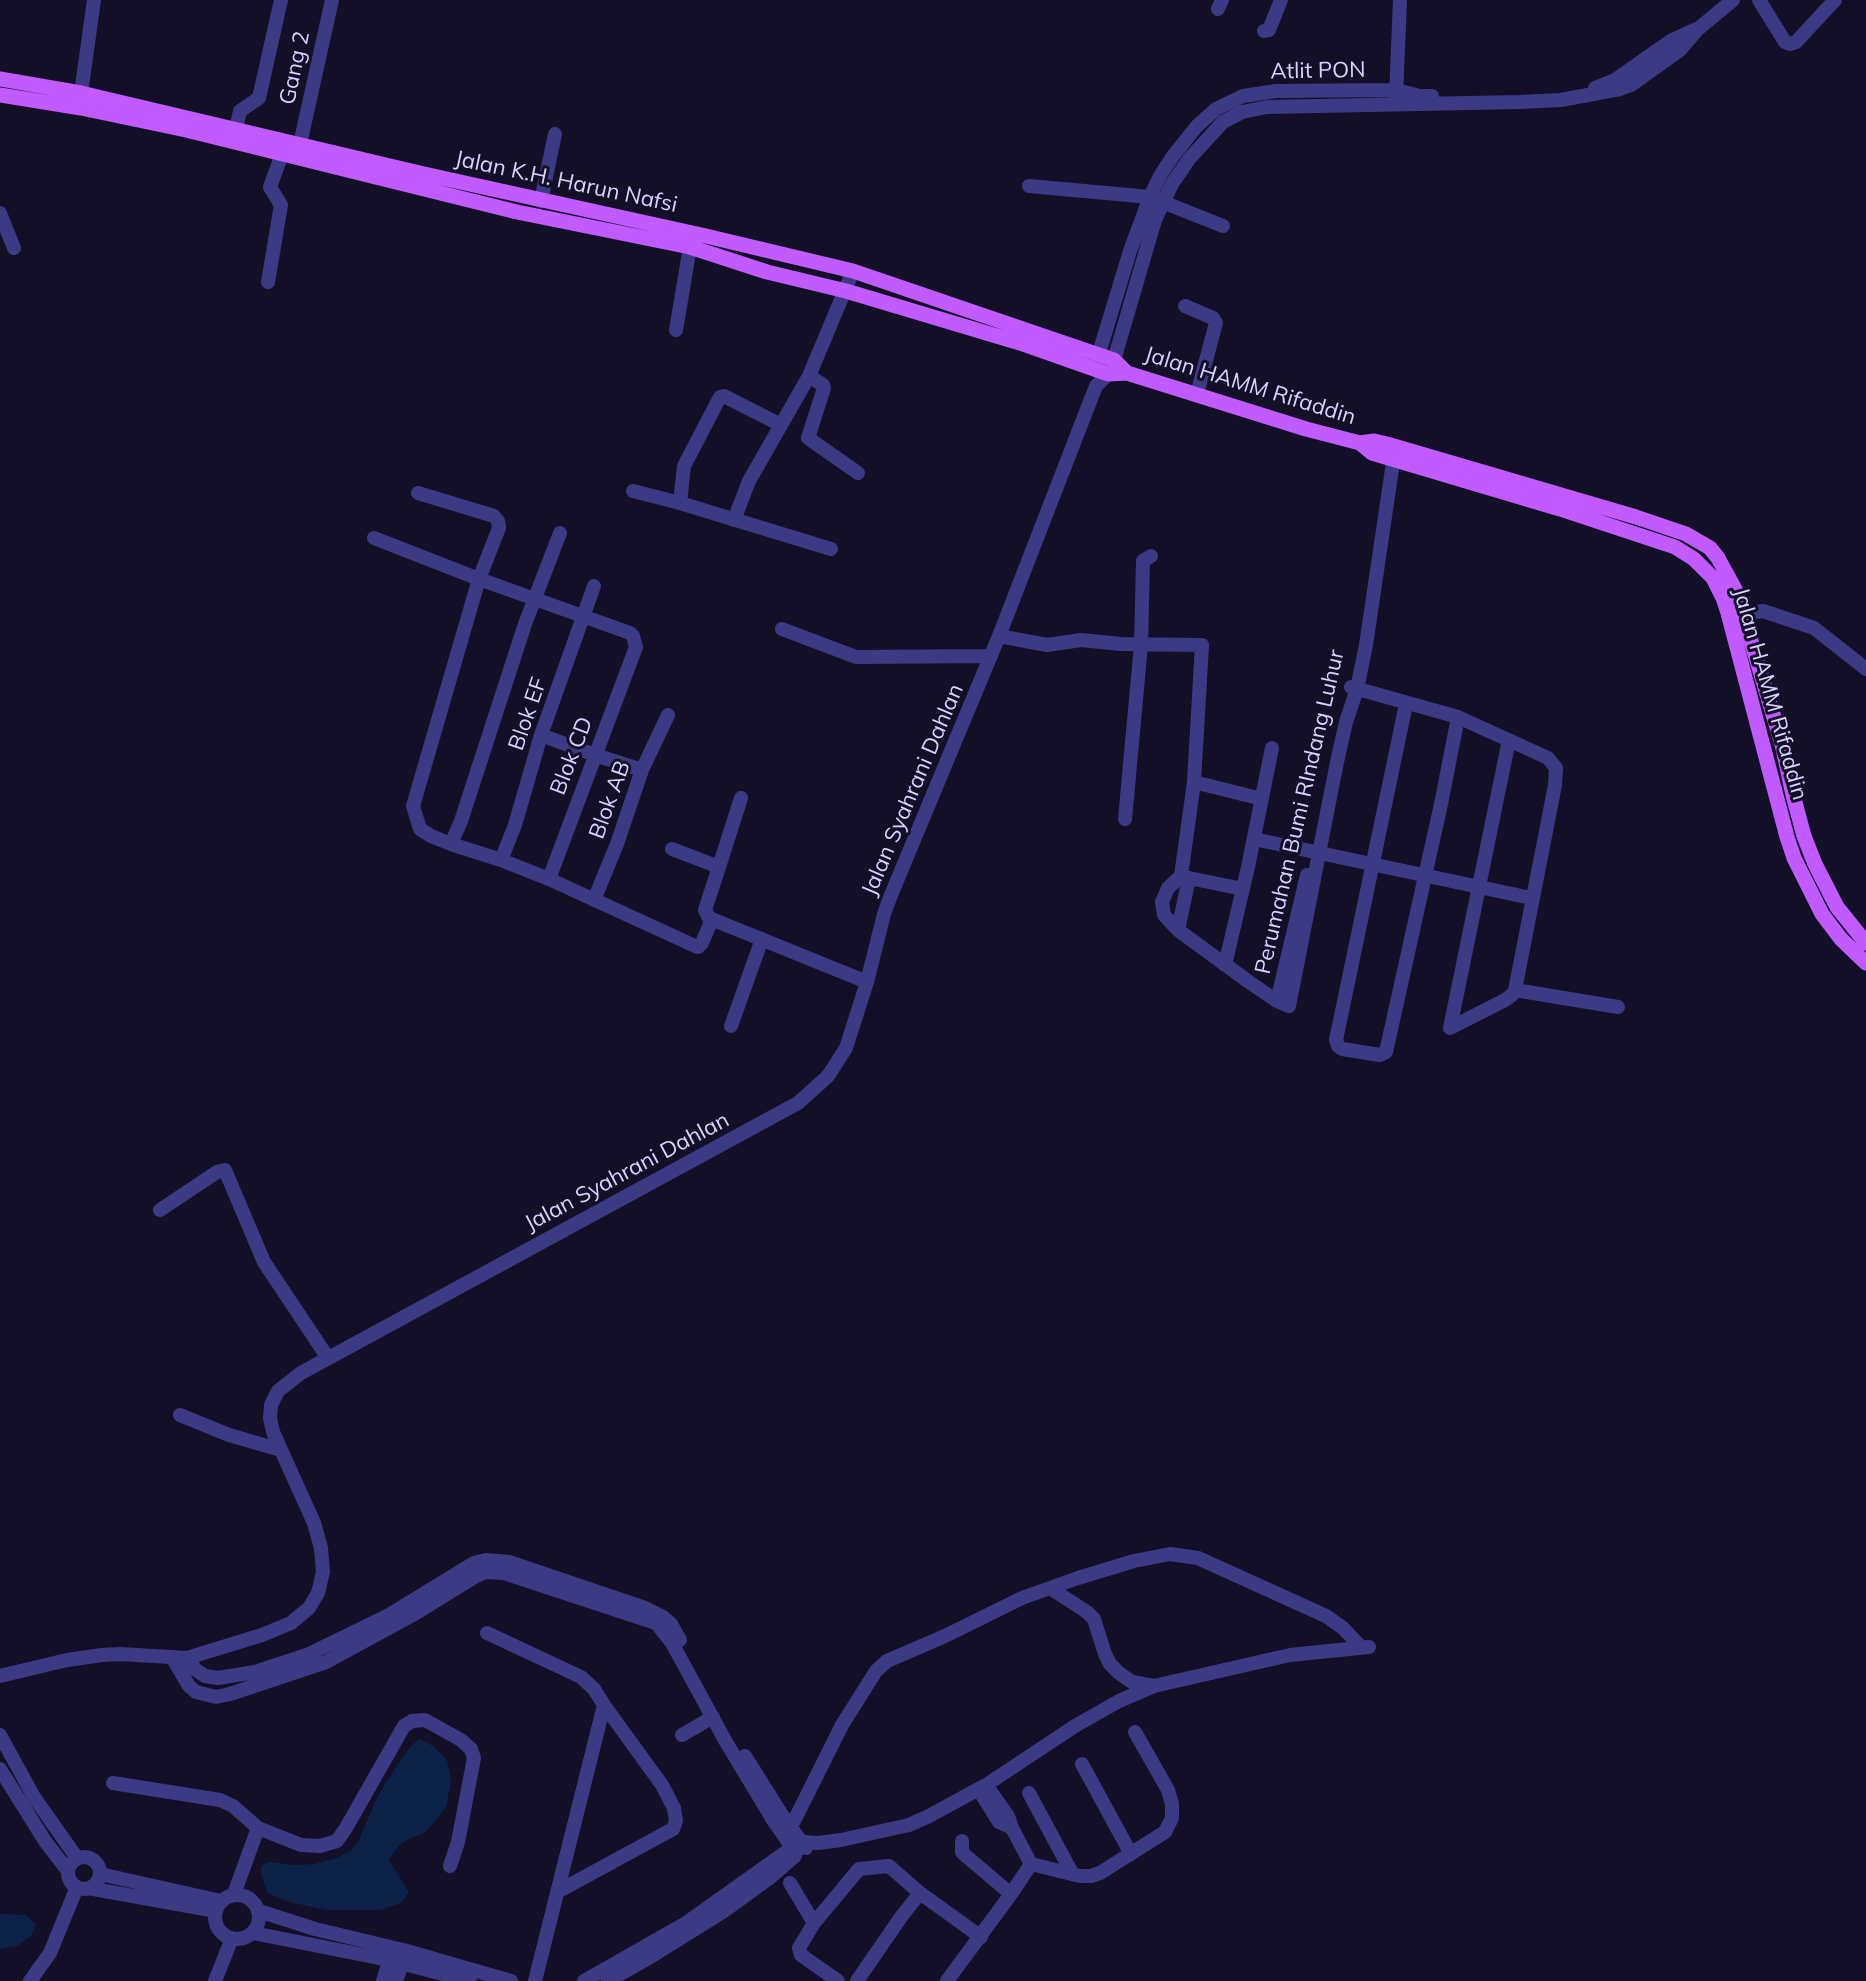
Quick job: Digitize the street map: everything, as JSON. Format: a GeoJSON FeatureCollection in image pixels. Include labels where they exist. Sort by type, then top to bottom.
{"type":"FeatureCollection","features":[{"type":"Feature","properties":{"kind":"main road","name":"Jalan K.H. Harun Nafsi"},"geometry":{"type":"LineString","coordinates":[[0,79],[81,93],[282,154],[559,212],[706,236],[853,272],[1104,364]]}},
{"type":"Feature","properties":{"kind":"main road","name":"Jalan K.H. Harun Nafsi"},"geometry":{"type":"LineString","coordinates":[[0,94],[187,124],[236,129],[541,201],[559,212],[690,247],[767,272],[846,291],[1020,343],[1104,364]]}},
{"type":"Feature","properties":{"kind":"main road","name":"Jalan HAMM Rifaddin"},"geometry":{"type":"LineString","coordinates":[[1104,364],[1306,429],[1360,443],[1374,441],[1389,452],[1675,547],[1694,559],[1713,578],[1723,598],[1787,837],[1809,891],[1841,939],[1866,963]]}},
{"type":"Feature","properties":{"kind":"main road","name":"Jalan HAMM Rifaddin"},"geometry":{"type":"LineString","coordinates":[[1389,452],[1636,517],[1686,534],[1710,548],[1736,591],[1782,744],[1793,795],[1815,864],[1836,907],[1866,943]]}},
{"type":"Feature","properties":{"kind":"main road"},"geometry":{"type":"LineString","coordinates":[[1776,799],[1793,795]]}},
{"type":"Feature","properties":{"kind":"street"},"geometry":{"type":"LineString","coordinates":[[81,93],[94,0]]}},
{"type":"Feature","properties":{"kind":"street"},"geometry":{"type":"LineString","coordinates":[[236,129],[240,111],[259,98],[281,0]]}},
{"type":"Feature","properties":{"kind":"street","name":"Gang 2"},"geometry":{"type":"LineString","coordinates":[[300,144],[332,0]]}},
{"type":"Feature","properties":{"kind":"street"},"geometry":{"type":"LineString","coordinates":[[1264,32],[1269,30],[1281,0]]}},
{"type":"Feature","properties":{"kind":"street"},"geometry":{"type":"LineString","coordinates":[[1396,105],[1400,0]]}},
{"type":"Feature","properties":{"kind":"street","name":"Atlit PON"},"geometry":{"type":"LineString","coordinates":[[1104,364],[1155,220],[1172,184],[1189,159],[1223,122],[1242,112],[1267,107],[1562,100],[1620,90],[1631,85],[1680,50],[1698,28],[1733,0]]}},
{"type":"Feature","properties":{"kind":"street"},"geometry":{"type":"LineString","coordinates":[[1759,0],[1785,42],[1790,44],[1796,42],[1835,0]]}},
{"type":"Feature","properties":{"kind":"street","name":"Atlit PON"},"geometry":{"type":"LineString","coordinates":[[1104,364],[1130,251],[1160,176],[1197,126],[1216,109],[1230,101],[1244,96],[1276,91],[1396,90],[1420,96],[1528,95],[1593,88],[1616,80],[1672,40],[1698,28]]}},
{"type":"Feature","properties":{"kind":"street"},"geometry":{"type":"LineString","coordinates":[[541,201],[555,134]]}},
{"type":"Feature","properties":{"kind":"street"},"geometry":{"type":"LineString","coordinates":[[268,282],[281,205],[270,187],[282,154]]}},
{"type":"Feature","properties":{"kind":"street"},"geometry":{"type":"LineString","coordinates":[[1029,186],[1150,197],[1223,226]]}},
{"type":"Feature","properties":{"kind":"street"},"geometry":{"type":"LineString","coordinates":[[0,213],[14,248]]}},
{"type":"Feature","properties":{"kind":"street"},"geometry":{"type":"LineString","coordinates":[[676,330],[690,247]]}},
{"type":"Feature","properties":{"kind":"street"},"geometry":{"type":"LineString","coordinates":[[734,520],[749,481],[809,376],[853,272]]}},
{"type":"Feature","properties":{"kind":"street"},"geometry":{"type":"LineString","coordinates":[[1185,306],[1213,318],[1216,323],[1197,394]]}},
{"type":"Feature","properties":{"kind":"street","name":"Jalan Syahrani Dahlan"},"geometry":{"type":"LineString","coordinates":[[0,1676],[67,1660],[102,1655],[180,1658],[262,1635],[291,1623],[309,1608],[318,1593],[323,1572],[321,1548],[314,1523],[273,1432],[270,1418],[271,1405],[278,1391],[301,1373],[328,1358],[798,1103],[828,1076],[846,1048],[891,895],[991,656],[1003,637],[1104,364]]}},
{"type":"Feature","properties":{"kind":"street"},"geometry":{"type":"LineString","coordinates":[[809,376],[824,388],[808,438],[858,473]]}},
{"type":"Feature","properties":{"kind":"street"},"geometry":{"type":"LineString","coordinates":[[680,503],[683,468],[719,398],[724,396],[781,425]]}},
{"type":"Feature","properties":{"kind":"street","name":"Perumahan Bumi RIndang Luhur"},"geometry":{"type":"LineString","coordinates":[[1185,877],[1168,888],[1164,894],[1162,905],[1164,915],[1178,930],[1225,966],[1283,1004],[1316,854],[1337,730],[1354,688],[1366,645],[1389,452]]}},
{"type":"Feature","properties":{"kind":"street"},"geometry":{"type":"LineString","coordinates":[[633,491],[831,549]]}},
{"type":"Feature","properties":{"kind":"street"},"geometry":{"type":"LineString","coordinates":[[418,493],[494,516],[499,528],[479,579],[413,806],[420,829],[451,844],[549,879],[695,946],[700,946],[712,919]]}},
{"type":"Feature","properties":{"kind":"street"},"geometry":{"type":"LineString","coordinates":[[451,844],[461,821],[535,598],[560,532]]}},
{"type":"Feature","properties":{"kind":"street"},"geometry":{"type":"LineString","coordinates":[[374,538],[584,617]]}},
{"type":"Feature","properties":{"kind":"street"},"geometry":{"type":"LineString","coordinates":[[1125,819],[1141,645],[1143,561],[1150,556]]}},
{"type":"Feature","properties":{"kind":"street","name":"Blok EF"},"geometry":{"type":"LineString","coordinates":[[501,860],[515,825],[541,735],[594,586]]}},
{"type":"Feature","properties":{"kind":"street"},"geometry":{"type":"LineString","coordinates":[[1743,614],[1763,611],[1814,628],[1866,669]]}},
{"type":"Feature","properties":{"kind":"street","name":"Blok CD"},"geometry":{"type":"LineString","coordinates":[[549,879],[636,647],[630,633],[584,617]]}},
{"type":"Feature","properties":{"kind":"street"},"geometry":{"type":"LineString","coordinates":[[782,629],[856,657],[991,656]]}},
{"type":"Feature","properties":{"kind":"street"},"geometry":{"type":"LineString","coordinates":[[1003,637],[1047,645],[1081,640],[1141,645],[1201,645],[1203,647],[1194,782],[1178,930]]}},
{"type":"Feature","properties":{"kind":"street"},"geometry":{"type":"LineString","coordinates":[[1354,688],[1458,717],[1509,740],[1548,758],[1557,771],[1515,990],[1505,1000],[1450,1028],[1509,740]]}},
{"type":"Feature","properties":{"kind":"street"},"geometry":{"type":"LineString","coordinates":[[1406,704],[1336,1040],[1342,1049],[1380,1055],[1386,1052],[1458,717]]}},
{"type":"Feature","properties":{"kind":"street","name":"Blok AB"},"geometry":{"type":"LineString","coordinates":[[594,900],[617,844],[642,771],[668,715]]}},
{"type":"Feature","properties":{"kind":"street"},"geometry":{"type":"LineString","coordinates":[[541,735],[642,771]]}},
{"type":"Feature","properties":{"kind":"street"},"geometry":{"type":"LineString","coordinates":[[1225,966],[1244,889],[1272,748]]}},
{"type":"Feature","properties":{"kind":"street"},"geometry":{"type":"LineString","coordinates":[[1194,782],[1262,799]]}},
{"type":"Feature","properties":{"kind":"street"},"geometry":{"type":"LineString","coordinates":[[741,798],[705,910],[706,915],[867,982]]}},
{"type":"Feature","properties":{"kind":"street"},"geometry":{"type":"LineString","coordinates":[[1254,839],[1531,898]]}},
{"type":"Feature","properties":{"kind":"street"},"geometry":{"type":"LineString","coordinates":[[672,849],[718,867]]}},
{"type":"Feature","properties":{"kind":"street"},"geometry":{"type":"LineString","coordinates":[[1185,877],[1244,889]]}},
{"type":"Feature","properties":{"kind":"street"},"geometry":{"type":"LineString","coordinates":[[731,1026],[762,939]]}},
{"type":"Feature","properties":{"kind":"street"},"geometry":{"type":"LineString","coordinates":[[1515,990],[1617,1007]]}},
{"type":"Feature","properties":{"kind":"street"},"geometry":{"type":"LineString","coordinates":[[160,1210],[217,1172],[225,1170],[264,1262],[328,1358]]}},
{"type":"Feature","properties":{"kind":"street"},"geometry":{"type":"LineString","coordinates":[[180,1414],[229,1436],[281,1450]]}},
{"type":"Feature","properties":{"kind":"street"},"geometry":{"type":"LineString","coordinates":[[589,1980],[686,1923],[803,1847],[909,1825],[982,1787],[1075,1726],[1119,1701],[1154,1686],[1290,1655],[1365,1647],[1326,1616],[1198,1558],[1170,1554],[1134,1561],[1022,1598],[945,1636],[886,1661],[876,1671],[842,1725],[787,1830]]}},
{"type":"Feature","properties":{"kind":"street"},"geometry":{"type":"LineString","coordinates":[[180,1658],[205,1676],[218,1678],[255,1672],[321,1649],[389,1616],[474,1563],[486,1560],[509,1563],[645,1608],[671,1624],[787,1830]]}},
{"type":"Feature","properties":{"kind":"street"},"geometry":{"type":"LineString","coordinates":[[180,1658],[189,1686],[196,1692],[216,1697],[326,1662],[476,1576],[493,1571],[504,1573],[656,1623],[672,1643],[713,1717],[787,1830],[803,1847]]}},
{"type":"Feature","properties":{"kind":"street"},"geometry":{"type":"LineString","coordinates":[[1050,1588],[1094,1619],[1105,1654],[1110,1664],[1119,1673],[1132,1682],[1154,1686]]}},
{"type":"Feature","properties":{"kind":"street"},"geometry":{"type":"LineString","coordinates":[[487,1633],[581,1677],[594,1689],[662,1785],[674,1808],[676,1821],[673,1829],[557,1892]]}},
{"type":"Feature","properties":{"kind":"street"},"geometry":{"type":"LineString","coordinates":[[240,1674],[244,1689]]}},
{"type":"Feature","properties":{"kind":"street"},"geometry":{"type":"LineString","coordinates":[[535,1981],[604,1705]]}},
{"type":"Feature","properties":{"kind":"street"},"geometry":{"type":"LineString","coordinates":[[682,1735],[713,1717]]}},
{"type":"Feature","properties":{"kind":"street"},"geometry":{"type":"LineString","coordinates":[[113,1783],[220,1800],[233,1806],[258,1828],[301,1845],[320,1846],[337,1841],[404,1726],[412,1721],[425,1720],[461,1740],[471,1749],[474,1758],[458,1842],[450,1866]]}},
{"type":"Feature","properties":{"kind":"street"},"geometry":{"type":"LineString","coordinates":[[982,1787],[1008,1816],[1031,1864],[1091,1876],[1100,1873],[1165,1832],[1172,1818],[1173,1811],[1168,1790],[1136,1732]]}},
{"type":"Feature","properties":{"kind":"street"},"geometry":{"type":"LineString","coordinates":[[0,1735],[34,1797],[76,1858]]}},
{"type":"Feature","properties":{"kind":"street"},"geometry":{"type":"LineString","coordinates":[[1082,1764],[1131,1854]]}},
{"type":"Feature","properties":{"kind":"street"},"geometry":{"type":"LineString","coordinates":[[0,1769],[45,1841],[68,1870]]}},
{"type":"Feature","properties":{"kind":"street"},"geometry":{"type":"LineString","coordinates":[[1029,1793],[1072,1873]]}},
{"type":"Feature","properties":{"kind":"street"},"geometry":{"type":"LineString","coordinates":[[30,1981],[50,1953],[83,1888],[97,1882],[100,1874],[99,1867],[92,1858],[82,1856],[76,1858],[70,1863],[69,1879],[83,1888],[218,1906],[234,1894],[258,1828]]}},
{"type":"Feature","properties":{"kind":"street"},"geometry":{"type":"LineString","coordinates":[[962,1841],[963,1852],[966,1856],[1011,1894]]}},
{"type":"Feature","properties":{"kind":"street"},"geometry":{"type":"LineString","coordinates":[[608,1981],[716,1916],[772,1876],[803,1847]]}},
{"type":"Feature","properties":{"kind":"street"},"geometry":{"type":"LineString","coordinates":[[947,1981],[981,1937],[1031,1864]]}},
{"type":"Feature","properties":{"kind":"street"},"geometry":{"type":"LineString","coordinates":[[838,1981],[801,1955],[799,1948],[814,1923],[859,1869],[889,1866],[920,1893],[981,1937]]}},
{"type":"Feature","properties":{"kind":"street"},"geometry":{"type":"LineString","coordinates":[[100,1874],[218,1906]]}},
{"type":"Feature","properties":{"kind":"street"},"geometry":{"type":"LineString","coordinates":[[790,1883],[814,1923]]}},
{"type":"Feature","properties":{"kind":"street"},"geometry":{"type":"LineString","coordinates":[[857,1981],[920,1893]]}},
{"type":"Feature","properties":{"kind":"street"},"geometry":{"type":"LineString","coordinates":[[218,1906],[216,1923],[222,1933],[232,1938],[243,1938],[253,1933],[259,1923],[259,1911],[249,1898],[234,1894]]}},
{"type":"Feature","properties":{"kind":"street"},"geometry":{"type":"LineString","coordinates":[[259,1911],[470,1981]]}},
{"type":"Feature","properties":{"kind":"street"},"geometry":{"type":"LineString","coordinates":[[253,1933],[398,1956],[511,1981]]}},
{"type":"Feature","properties":{"kind":"street"},"geometry":{"type":"LineString","coordinates":[[215,1981],[232,1938]]}},
{"type":"Feature","properties":{"kind":"street"},"geometry":{"type":"LineString","coordinates":[[383,1981],[398,1956]]}},
{"type":"Feature","properties":{"kind":"street"},"geometry":{"type":"LineString","coordinates":[[396,1981],[398,1956]]}},
{"type":"Feature","properties":{"kind":"water"},"geometry":{"type":"Polygon","coordinates":[[[419,1739],[433,1746],[447,1760],[451,1782],[446,1807],[427,1831],[403,1842],[388,1859],[409,1892],[401,1903],[380,1910],[327,1910],[289,1902],[268,1893],[261,1875],[261,1866],[268,1862],[295,1865],[315,1864],[336,1858],[352,1850],[386,1782],[409,1748],[419,1739]]]}},
{"type":"Feature","properties":{"kind":"water"},"geometry":{"type":"Polygon","coordinates":[[[0,1914],[26,1915],[36,1925],[31,1936],[17,1946],[0,1949],[0,1914]]]}}]}
